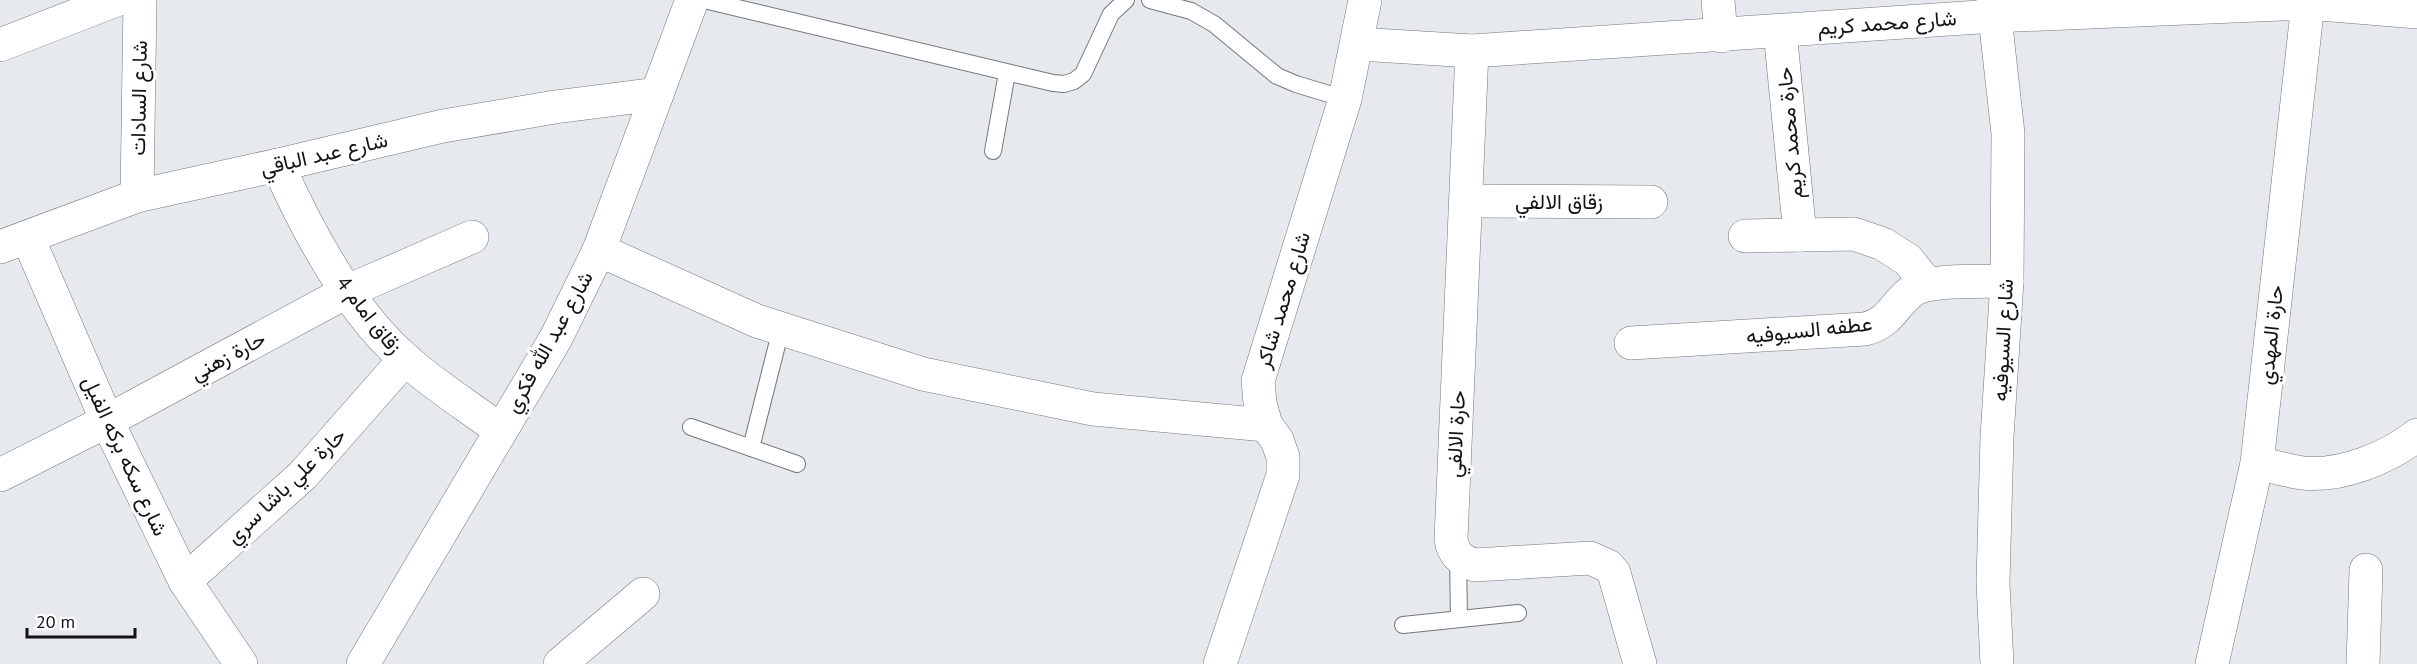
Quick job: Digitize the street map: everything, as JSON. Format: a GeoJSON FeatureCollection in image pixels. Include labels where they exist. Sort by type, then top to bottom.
{"type":"FeatureCollection","features":[{"type":"Feature","properties":{"kind":"street"},"geometry":{"type":"LineString","coordinates":[[0,45],[116,0]]}},
{"type":"Feature","properties":{"kind":"street","name":"شارع السادات"},"geometry":{"type":"LineString","coordinates":[[137,196],[140,0]]}},
{"type":"Feature","properties":{"kind":"street","name":"شارع عبد الله فكري"},"geometry":{"type":"LineString","coordinates":[[363,664],[556,338],[599,250],[693,0]]}},
{"type":"Feature","properties":{"kind":"street","name":"شارع محمد شاكر"},"geometry":{"type":"LineString","coordinates":[[1220,664],[1283,475],[1283,457],[1277,440],[1266,425],[1260,403],[1258,381],[1345,99],[1358,44],[1365,0]]}},
{"type":"Feature","properties":{"kind":"street"},"geometry":{"type":"LineString","coordinates":[[1718,0],[1720,36]]}},
{"type":"Feature","properties":{"kind":"street","name":"شارع محمد كريم"},"geometry":{"type":"LineString","coordinates":[[1358,44],[1472,51],[1720,36],[1994,8],[2308,3],[2417,12]]}},
{"type":"Feature","properties":{"kind":"street","name":"حارة المهدي"},"geometry":{"type":"LineString","coordinates":[[2212,664],[2257,463],[2308,3]]}},
{"type":"Feature","properties":{"kind":"street","name":"شارع السيوفيه"},"geometry":{"type":"LineString","coordinates":[[1994,8],[2008,133],[2007,281],[1997,436],[1993,583],[1997,664]]}},
{"type":"Feature","properties":{"kind":"street","name":"حارة محمد كريم"},"geometry":{"type":"LineString","coordinates":[[1780,31],[1800,235]]}},
{"type":"Feature","properties":{"kind":"street","name":"حارة الالفي"},"geometry":{"type":"LineString","coordinates":[[1458,556],[1452,548],[1451,539],[1472,51]]}},
{"type":"Feature","properties":{"kind":"street","name":"شارع عبد الباقي"},"geometry":{"type":"LineString","coordinates":[[14,243],[137,196],[443,126],[555,107],[657,94]]}},
{"type":"Feature","properties":{"kind":"street","name":"زقاق امام 4"},"geometry":{"type":"LineString","coordinates":[[278,165],[317,244],[375,327],[405,359],[500,430]]}},
{"type":"Feature","properties":{"kind":"street","name":"زقاق الالفي"},"geometry":{"type":"LineString","coordinates":[[1467,201],[1651,202]]}},
{"type":"Feature","properties":{"kind":"street"},"geometry":{"type":"LineString","coordinates":[[1745,236],[1854,234],[1883,244],[1908,260],[1927,284],[2007,281]]}},
{"type":"Feature","properties":{"kind":"street","name":"حارة زهني"},"geometry":{"type":"LineString","coordinates":[[0,475],[107,421],[348,291],[472,237]]}},
{"type":"Feature","properties":{"kind":"street","name":"شارع سكه بركه الفيل"},"geometry":{"type":"LineString","coordinates":[[14,243],[107,421],[185,581],[241,664]]}},
{"type":"Feature","properties":{"kind":"street"},"geometry":{"type":"LineString","coordinates":[[599,250],[757,321],[923,374],[1082,406],[1266,425]]}},
{"type":"Feature","properties":{"kind":"street","name":"عطفه السيوفيه"},"geometry":{"type":"LineString","coordinates":[[1631,343],[1876,326],[1886,320],[1902,300],[1914,290],[1927,284]]}},
{"type":"Feature","properties":{"kind":"street","name":"حارة علي باشا سري"},"geometry":{"type":"LineString","coordinates":[[185,581],[303,476],[405,359]]}},
{"type":"Feature","properties":{"kind":"street"},"geometry":{"type":"LineString","coordinates":[[2257,463],[2305,473],[2353,468],[2398,450],[2417,435]]}},
{"type":"Feature","properties":{"kind":"street"},"geometry":{"type":"LineString","coordinates":[[1458,556],[1475,565],[1590,558],[1608,566],[1617,582],[1640,664]]}},
{"type":"Feature","properties":{"kind":"street"},"geometry":{"type":"LineString","coordinates":[[2363,664],[2366,570]]}},
{"type":"Feature","properties":{"kind":"street"},"geometry":{"type":"LineString","coordinates":[[560,664],[643,594]]}},
{"type":"Feature","properties":{"kind":"lane"},"geometry":{"type":"LineString","coordinates":[[704,0],[1007,73],[1064,84],[1083,75],[1111,14],[1126,0]]}},
{"type":"Feature","properties":{"kind":"lane"},"geometry":{"type":"LineString","coordinates":[[1150,0],[1191,11],[1214,24],[1269,70],[1287,81],[1345,99]]}},
{"type":"Feature","properties":{"kind":"lane"},"geometry":{"type":"LineString","coordinates":[[993,151],[1007,73]]}},
{"type":"Feature","properties":{"kind":"lane"},"geometry":{"type":"LineString","coordinates":[[751,448],[781,329]]}},
{"type":"Feature","properties":{"kind":"lane"},"geometry":{"type":"LineString","coordinates":[[691,427],[796,464]]}},
{"type":"Feature","properties":{"kind":"lane"},"geometry":{"type":"LineString","coordinates":[[1458,556],[1459,619]]}},
{"type":"Feature","properties":{"kind":"lane"},"geometry":{"type":"LineString","coordinates":[[1403,625],[1518,613]]}}]}
